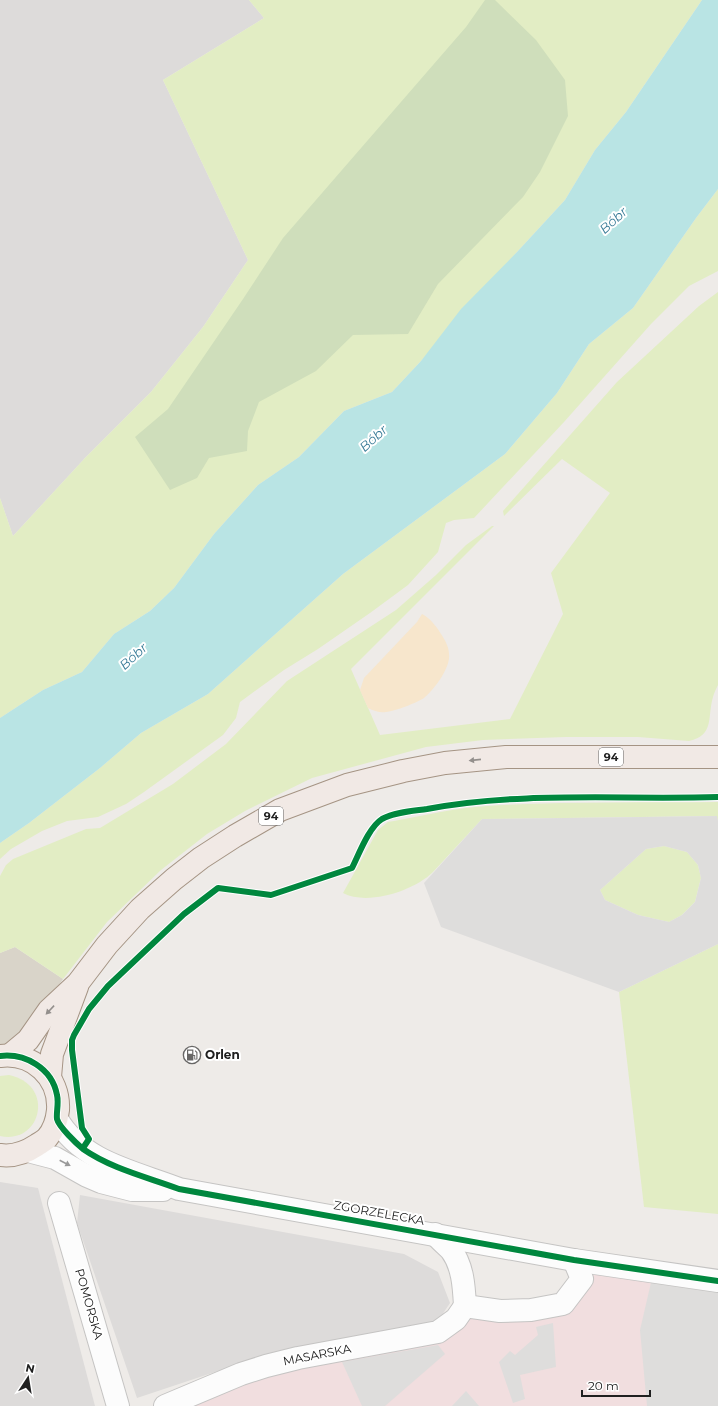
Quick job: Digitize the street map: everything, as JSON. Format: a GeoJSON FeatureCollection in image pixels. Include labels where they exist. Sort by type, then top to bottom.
{"type":"FeatureCollection","features":[{"type":"Feature","properties":{"kind":"main road","name":"94"},"geometry":{"type":"LineString","coordinates":[[5,1056],[28,1040],[49,1010],[78,983],[107,945],[140,910],[174,879],[201,858],[280,810],[347,785],[403,771],[445,763],[506,756],[718,758]]}},
{"type":"Feature","properties":{"kind":"main road","name":"94"},"geometry":{"type":"LineString","coordinates":[[50,1077],[52,1054],[78,983]]}},
{"type":"Feature","properties":{"kind":"main road","name":"94"},"geometry":{"type":"LineString","coordinates":[[0,1155],[8,1156],[21,1154],[47,1138],[57,1119],[59,1103],[57,1093],[50,1077],[38,1065],[19,1056],[5,1056]]}},
{"type":"Feature","properties":{"kind":"street","name":"ZGORZELECKA"},"geometry":{"type":"LineString","coordinates":[[57,1119],[62,1128],[83,1148],[103,1160],[134,1174],[159,1181],[179,1189],[574,1260],[718,1281]]}},
{"type":"Feature","properties":{"kind":"street","name":"ZGORZELECKA"},"geometry":{"type":"LineString","coordinates":[[28,1151],[54,1158],[101,1182],[132,1190],[156,1191],[179,1189]]}},
{"type":"Feature","properties":{"kind":"street","name":"POMORSKA"},"geometry":{"type":"LineString","coordinates":[[59,1203],[118,1406]]}},
{"type":"Feature","properties":{"kind":"street"},"geometry":{"type":"LineString","coordinates":[[435,1234],[451,1251],[460,1268],[464,1289],[465,1306],[500,1311],[531,1310],[562,1304],[582,1279],[574,1260]]}},
{"type":"Feature","properties":{"kind":"street","name":"MASARSKA"},"geometry":{"type":"LineString","coordinates":[[165,1406],[241,1374],[266,1366],[298,1358],[438,1332],[456,1319],[465,1306]]}},
{"type":"Feature","properties":{"kind":"shaded area"},"geometry":{"type":"Polygon","coordinates":[[[0,0],[249,0],[264,18],[163,80],[248,260],[203,327],[151,392],[85,458],[13,536],[0,498],[0,0]]]}},
{"type":"Feature","properties":{"kind":"shaded area"},"geometry":{"type":"Polygon","coordinates":[[[717,816],[718,944],[619,992],[441,927],[424,883],[482,819],[717,816]],[[664,846],[646,849],[600,890],[605,900],[638,915],[669,922],[682,915],[695,902],[701,878],[698,865],[687,852],[664,846]]]}},
{"type":"Feature","properties":{"kind":"shaded area"},"geometry":{"type":"Polygon","coordinates":[[[15,947],[63,979],[25,1035],[0,1046],[0,953],[15,947]]]}},
{"type":"Feature","properties":{"kind":"shaded area"},"geometry":{"type":"Polygon","coordinates":[[[0,1182],[38,1188],[95,1406],[0,1406],[0,1182]]]}},
{"type":"Feature","properties":{"kind":"shaded area"},"geometry":{"type":"Polygon","coordinates":[[[80,1195],[404,1254],[438,1272],[450,1303],[438,1321],[344,1339],[245,1362],[137,1398],[77,1223],[80,1195]]]}},
{"type":"Feature","properties":{"kind":"shaded area"},"geometry":{"type":"Polygon","coordinates":[[[574,1260],[718,1281],[718,1406],[165,1406],[456,1319],[562,1304],[574,1260]]]}},
{"type":"Feature","properties":{"kind":"shaded area"},"geometry":{"type":"Polygon","coordinates":[[[653,1274],[718,1286],[718,1406],[647,1406],[640,1330],[653,1274]]]}},
{"type":"Feature","properties":{"kind":"shaded area"},"geometry":{"type":"Polygon","coordinates":[[[553,1323],[556,1367],[520,1375],[525,1399],[513,1403],[499,1362],[510,1351],[515,1355],[538,1335],[536,1327],[553,1323]]]}},
{"type":"Feature","properties":{"kind":"shaded area"},"geometry":{"type":"Polygon","coordinates":[[[438,1345],[445,1354],[385,1406],[362,1406],[342,1362],[438,1345]]]}},
{"type":"Feature","properties":{"kind":"shaded area"},"geometry":{"type":"Polygon","coordinates":[[[466,1391],[479,1406],[452,1406],[466,1391]]]}},
{"type":"Feature","properties":{"kind":"green space"},"geometry":{"type":"Polygon","coordinates":[[[249,0],[702,0],[626,112],[595,150],[565,200],[392,392],[344,411],[299,457],[258,485],[214,534],[174,588],[150,611],[114,634],[82,672],[43,690],[0,718],[0,498],[13,536],[85,458],[151,392],[203,327],[248,260],[163,80],[264,18],[249,0]]]}},
{"type":"Feature","properties":{"kind":"green space"},"geometry":{"type":"Polygon","coordinates":[[[485,0],[495,0],[536,40],[565,80],[568,116],[540,172],[523,197],[438,284],[408,334],[353,335],[316,371],[259,402],[248,431],[247,451],[209,458],[197,478],[170,490],[135,437],[168,409],[283,238],[466,27],[485,0]]]}},
{"type":"Feature","properties":{"kind":"green space"},"geometry":{"type":"Polygon","coordinates":[[[718,189],[718,271],[689,286],[651,324],[564,422],[474,518],[454,520],[446,523],[438,552],[408,585],[370,613],[318,649],[284,670],[240,702],[236,718],[223,735],[144,792],[126,804],[98,817],[67,821],[42,831],[11,849],[0,859],[0,843],[29,823],[100,768],[141,733],[208,694],[343,574],[505,454],[557,393],[589,344],[633,308],[718,189]]]}},
{"type":"Feature","properties":{"kind":"green space"},"geometry":{"type":"Polygon","coordinates":[[[718,292],[718,685],[714,692],[708,724],[703,734],[689,741],[638,737],[566,737],[483,740],[426,747],[312,778],[245,811],[207,834],[161,870],[107,922],[63,979],[15,947],[0,953],[0,876],[6,865],[13,859],[86,829],[100,828],[173,784],[226,744],[287,681],[396,610],[436,575],[466,545],[492,526],[494,526],[351,669],[380,735],[510,719],[563,614],[551,573],[610,493],[562,459],[504,516],[503,511],[617,382],[699,306],[718,292]]]}},
{"type":"Feature","properties":{"kind":"green space"},"geometry":{"type":"Polygon","coordinates":[[[718,802],[718,821],[716,816],[482,819],[433,872],[425,879],[414,885],[403,890],[377,897],[353,897],[343,893],[378,830],[388,822],[452,810],[516,804],[718,802]]]}},
{"type":"Feature","properties":{"kind":"green space"},"geometry":{"type":"Polygon","coordinates":[[[664,846],[687,852],[698,865],[701,878],[695,902],[682,915],[669,922],[638,915],[605,900],[600,890],[646,849],[664,846]]]}},
{"type":"Feature","properties":{"kind":"green space"},"geometry":{"type":"Polygon","coordinates":[[[718,944],[718,1214],[644,1207],[619,992],[718,944]]]}},
{"type":"Feature","properties":{"kind":"green space"},"geometry":{"type":"Polygon","coordinates":[[[9,1075],[24,1081],[33,1090],[38,1101],[38,1113],[33,1123],[25,1132],[14,1136],[0,1136],[0,1076],[9,1075]]]}},
{"type":"Feature","properties":{"kind":"sand"},"geometry":{"type":"Polygon","coordinates":[[[422,614],[425,615],[437,628],[445,641],[449,659],[445,672],[424,698],[395,710],[384,712],[377,712],[368,708],[360,690],[364,678],[417,622],[422,614]]]}},
{"type":"Feature","properties":{"kind":"water","name":"Bóbr"},"geometry":{"type":"Polygon","coordinates":[[[702,0],[718,0],[718,189],[633,308],[589,344],[557,393],[505,454],[343,574],[208,694],[141,733],[100,768],[29,823],[0,843],[0,718],[43,690],[82,672],[114,634],[150,611],[174,588],[214,534],[258,485],[299,457],[344,411],[392,392],[421,361],[461,309],[565,200],[595,150],[626,112],[702,0]]]}},
{"type":"Feature","properties":{"kind":"cycle path"},"geometry":{"type":"LineString","coordinates":[[83,1148],[89,1139],[82,1128],[72,1050],[72,1040],[74,1035],[89,1009],[108,986],[184,914],[218,888],[271,895],[352,868],[365,841],[377,823],[382,819],[404,812],[463,803],[535,798],[718,797]]}},
{"type":"Feature","properties":{"kind":"cycle path"},"geometry":{"type":"LineString","coordinates":[[0,1056],[19,1057],[28,1060],[36,1064],[50,1077],[57,1095],[58,1122],[68,1135],[83,1149],[106,1162],[179,1189],[574,1260],[718,1281]]}},
{"type":"Feature","properties":{"kind":"place","name":"Orlen"},"geometry":{"type":"Point","coordinates":[192,1055]}}]}
